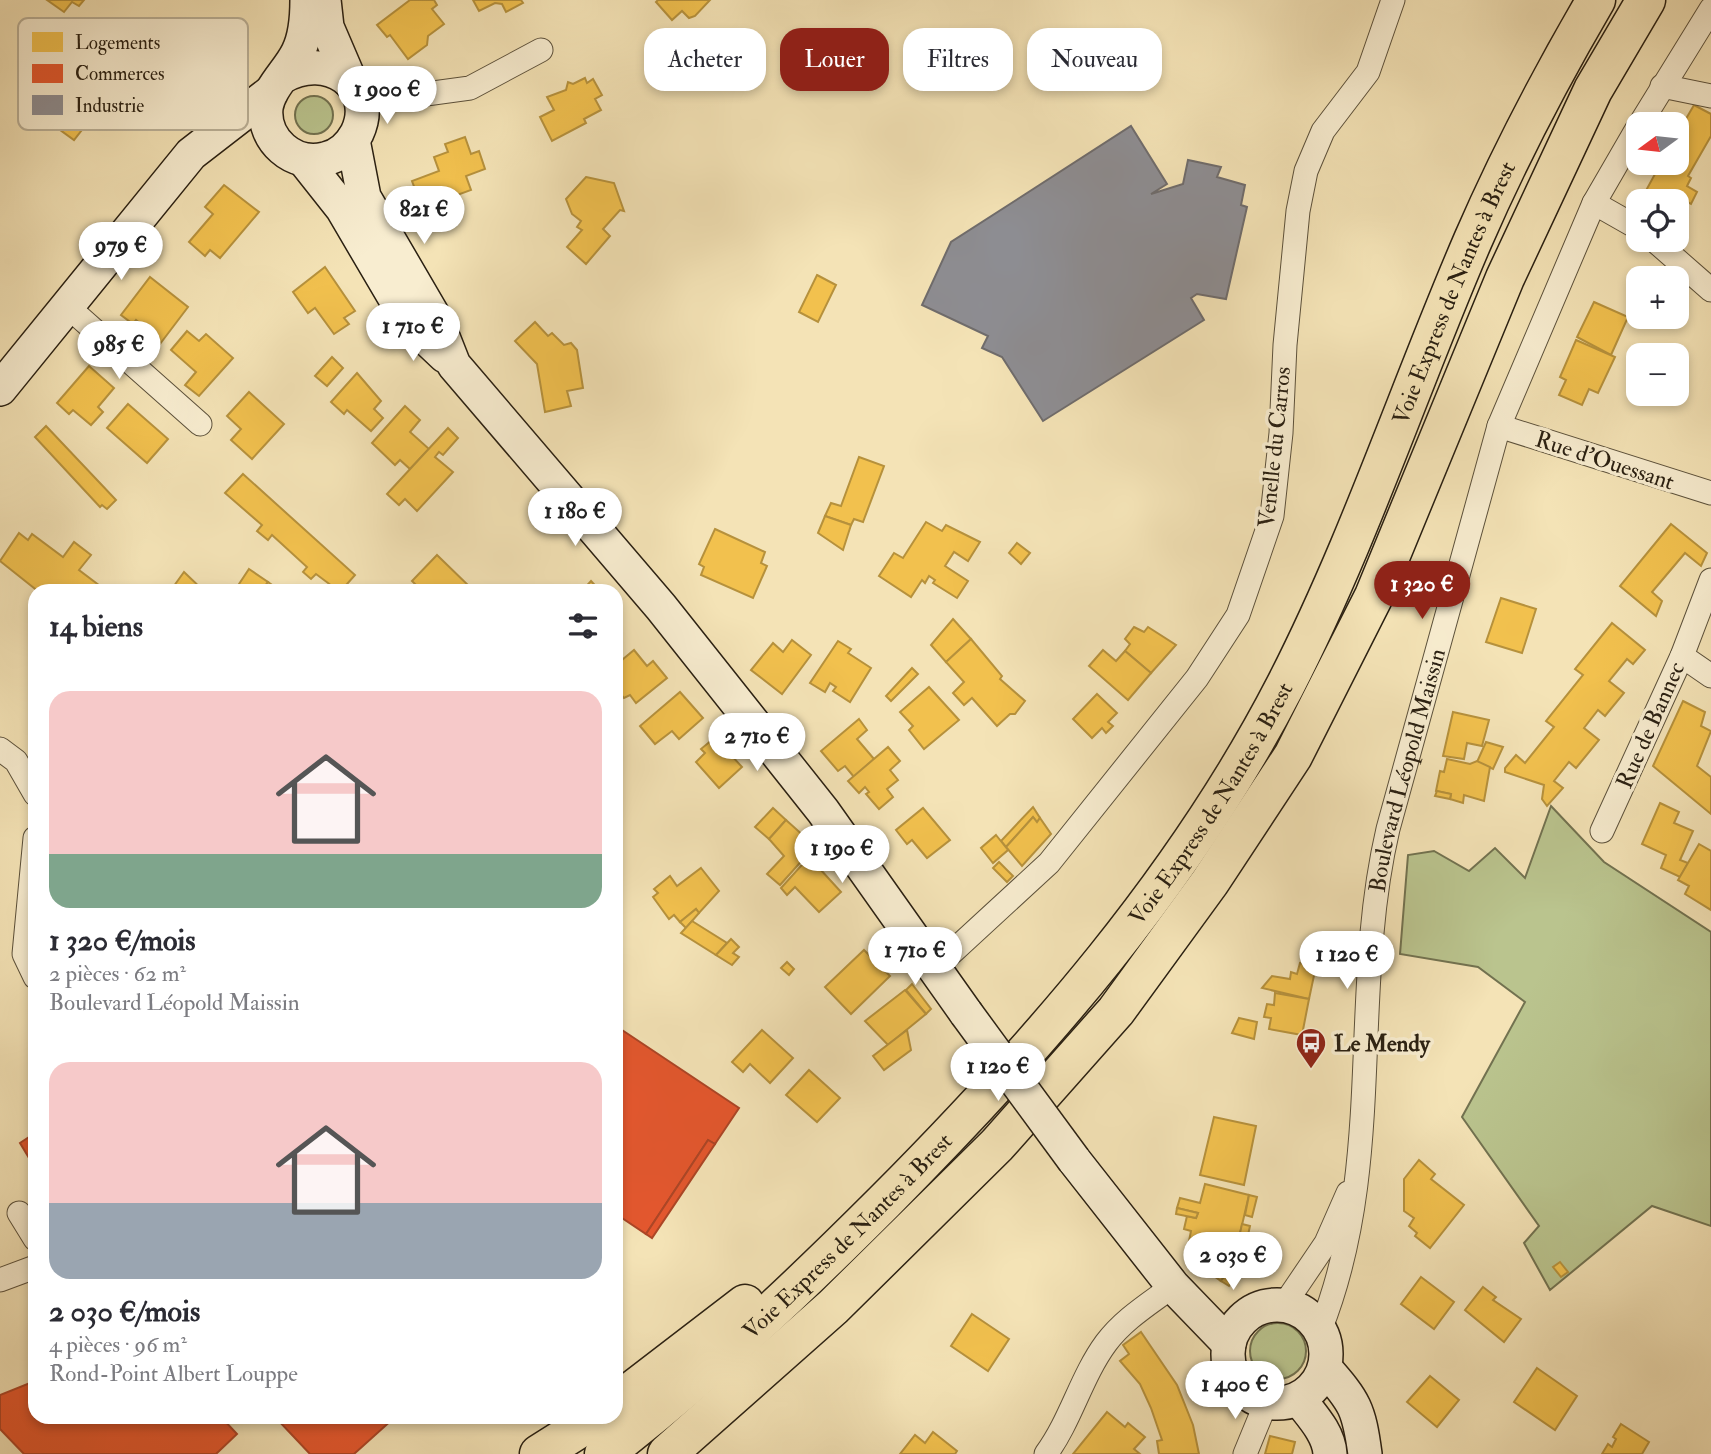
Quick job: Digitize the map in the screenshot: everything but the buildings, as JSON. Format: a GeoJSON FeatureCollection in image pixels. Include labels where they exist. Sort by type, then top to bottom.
{"type":"FeatureCollection","features":[{"type":"Feature","properties":{"kind":"highway","name":"Voie Express de Nantes à Brest"},"geometry":{"type":"LineString","coordinates":[[604,1454],[666,1407],[816,1270],[952,1133],[1064,1007],[1132,922],[1228,784],[1279,697],[1348,550],[1474,239],[1555,70],[1596,0]]}},
{"type":"Feature","properties":{"kind":"highway","name":"Voie Express de Nantes à Brest"},"geometry":{"type":"LineString","coordinates":[[673,1451],[833,1307],[997,1145],[1115,1010],[1218,871],[1293,756],[1374,596],[1505,278],[1593,90],[1646,0]]}},
{"type":"Feature","properties":{"kind":"highway"},"geometry":{"type":"LineString","coordinates":[[623,1399],[769,1286],[952,1133]]}},
{"type":"Feature","properties":{"kind":"highway"},"geometry":{"type":"LineString","coordinates":[[539,1454],[586,1424]]}},
{"type":"Feature","properties":{"kind":"street"},"geometry":{"type":"LineString","coordinates":[[307,0],[306,30],[298,52],[266,107],[267,123],[273,138],[294,155],[342,208],[409,322],[454,365],[661,607],[823,811],[1074,1160],[1172,1286],[1229,1344]]}},
{"type":"Feature","properties":{"kind":"street"},"geometry":{"type":"LineString","coordinates":[[211,141],[250,143],[294,155],[332,158],[353,139],[361,116],[355,93],[327,27],[324,0]]}},
{"type":"Feature","properties":{"kind":"street","name":"Venelle du Carros"},"geometry":{"type":"LineString","coordinates":[[935,968],[1049,863],[1197,678],[1238,615],[1272,516],[1298,211],[1306,171],[1323,131],[1368,72],[1393,0]]}},
{"type":"Feature","properties":{"kind":"street","name":"Boulevard Léopold Maissin"},"geometry":{"type":"LineString","coordinates":[[1647,112],[1711,9]]}},
{"type":"Feature","properties":{"kind":"street"},"geometry":{"type":"LineString","coordinates":[[248,110],[277,85],[310,66],[332,70],[355,93],[470,88],[541,51]]}},
{"type":"Feature","properties":{"kind":"street"},"geometry":{"type":"LineString","coordinates":[[1662,86],[1711,96]]}},
{"type":"Feature","properties":{"kind":"street"},"geometry":{"type":"LineString","coordinates":[[0,389],[191,154],[224,130]]}},
{"type":"Feature","properties":{"kind":"street"},"geometry":{"type":"LineString","coordinates":[[353,139],[364,197],[437,322],[454,365]]}},
{"type":"Feature","properties":{"kind":"street","name":"Boulevard Léopold Maissin"},"geometry":{"type":"LineString","coordinates":[[1320,1330],[1344,1259],[1361,1161],[1373,914],[1378,871],[1499,426],[1594,203],[1626,148]]}},
{"type":"Feature","properties":{"kind":"street"},"geometry":{"type":"LineString","coordinates":[[1594,203],[1626,221]]}},
{"type":"Feature","properties":{"kind":"street"},"geometry":{"type":"LineString","coordinates":[[1668,252],[1711,290]]}},
{"type":"Feature","properties":{"kind":"street"},"geometry":{"type":"LineString","coordinates":[[67,306],[200,424]]}},
{"type":"Feature","properties":{"kind":"street","name":"Rue d'Ouessant"},"geometry":{"type":"LineString","coordinates":[[1499,426],[1711,493]]}},
{"type":"Feature","properties":{"kind":"street","name":"Rue de Bannec"},"geometry":{"type":"LineString","coordinates":[[1602,831],[1682,656],[1711,579]]}},
{"type":"Feature","properties":{"kind":"street"},"geometry":{"type":"LineString","coordinates":[[1682,656],[1711,676]]}},
{"type":"Feature","properties":{"kind":"street"},"geometry":{"type":"LineString","coordinates":[[0,749],[16,761],[28,782]]}},
{"type":"Feature","properties":{"kind":"street"},"geometry":{"type":"LineString","coordinates":[[28,912],[24,954],[28,962]]}},
{"type":"Feature","properties":{"kind":"street","name":"Boulevard Léopold Maissin"},"geometry":{"type":"LineString","coordinates":[[1284,1305],[1326,1243],[1361,1161]]}},
{"type":"Feature","properties":{"kind":"street"},"geometry":{"type":"LineString","coordinates":[[19,1213],[28,1228]]}},
{"type":"Feature","properties":{"kind":"street"},"geometry":{"type":"LineString","coordinates":[[0,1280],[28,1270]]}},
{"type":"Feature","properties":{"kind":"street"},"geometry":{"type":"LineString","coordinates":[[1046,1454],[1063,1430],[1105,1345],[1124,1322],[1172,1286]]}},
{"type":"Feature","properties":{"kind":"street"},"geometry":{"type":"LineString","coordinates":[[1284,1305],[1298,1310],[1320,1330],[1326,1355],[1325,1368],[1319,1380],[1299,1399],[1283,1404],[1266,1403],[1251,1396],[1238,1385],[1229,1366],[1229,1344],[1234,1330],[1255,1310],[1284,1305]]}},
{"type":"Feature","properties":{"kind":"street"},"geometry":{"type":"LineString","coordinates":[[1325,1368],[1352,1398],[1360,1417],[1365,1454]]}},
{"type":"Feature","properties":{"kind":"street"},"geometry":{"type":"LineString","coordinates":[[1299,1399],[1319,1424],[1330,1446],[1330,1454]]}},
{"type":"Feature","properties":{"kind":"street"},"geometry":{"type":"LineString","coordinates":[[1245,1454],[1266,1403]]}},
{"type":"Feature","properties":{"kind":"green space"},"geometry":{"type":"Polygon","coordinates":[[[314,96],[327,102],[333,115],[327,128],[314,134],[301,128],[295,115],[301,102],[314,96]]]}},
{"type":"Feature","properties":{"kind":"green space"},"geometry":{"type":"Polygon","coordinates":[[[1551,806],[1604,862],[1711,932],[1711,1226],[1652,1206],[1550,1290],[1524,1243],[1539,1226],[1462,1117],[1525,1002],[1478,967],[1400,954],[1408,855],[1434,851],[1469,871],[1495,848],[1525,878],[1551,806]]]}},
{"type":"Feature","properties":{"kind":"green space"},"geometry":{"type":"Polygon","coordinates":[[[1278,1323],[1289,1325],[1298,1331],[1304,1340],[1304,1362],[1298,1371],[1289,1377],[1278,1379],[1267,1377],[1258,1371],[1252,1362],[1250,1351],[1252,1340],[1258,1331],[1267,1325],[1278,1323]]]}},
{"type":"Feature","properties":{"kind":"place","name":"Le Mendy"},"geometry":{"type":"Point","coordinates":[1311,1070]}}]}
